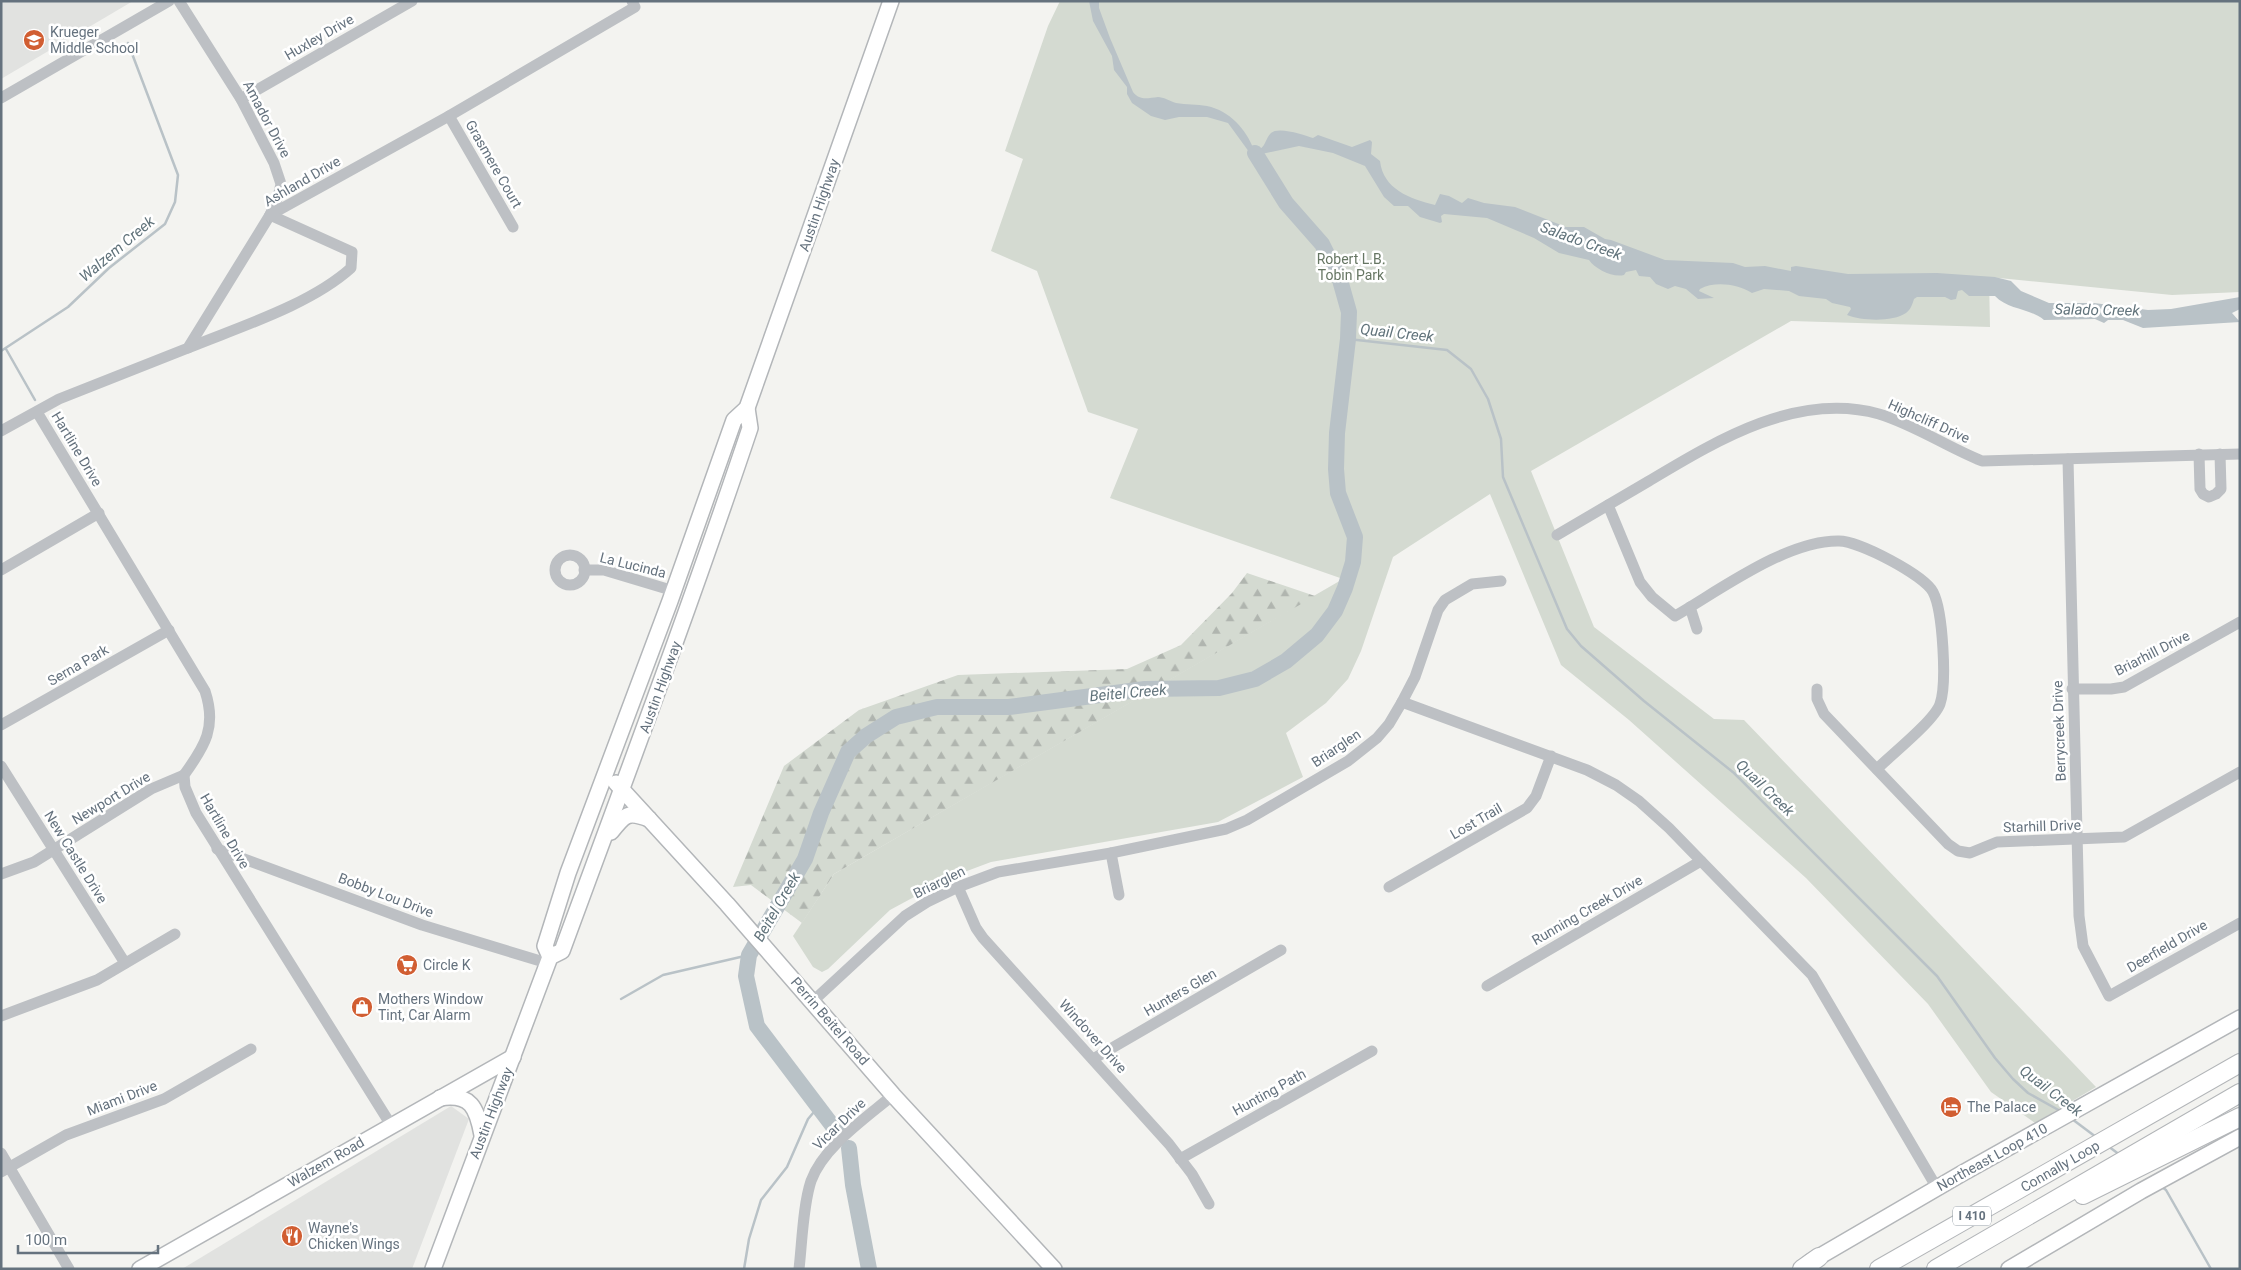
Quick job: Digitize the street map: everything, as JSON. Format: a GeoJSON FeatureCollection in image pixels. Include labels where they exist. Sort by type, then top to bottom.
{"type":"FeatureCollection","features":[{"type":"Feature","properties":{"kind":"highway","name":"Connally Loop"},"geometry":{"type":"LineString","coordinates":[[1879,1269],[2240,1063]]}},
{"type":"Feature","properties":{"kind":"highway","name":"Connally Loop"},"geometry":{"type":"LineString","coordinates":[[1938,1268],[2173,1140],[2240,1093]]}},
{"type":"Feature","properties":{"kind":"highway"},"geometry":{"type":"LineString","coordinates":[[2173,1140],[2240,1117]]}},
{"type":"Feature","properties":{"kind":"highway"},"geometry":{"type":"LineString","coordinates":[[1802,1269],[1819,1257]]}},
{"type":"Feature","properties":{"kind":"main road","name":"Austin Highway"},"geometry":{"type":"LineString","coordinates":[[549,960],[544,946],[568,874],[674,591],[734,420],[747,408],[891,1]]}},
{"type":"Feature","properties":{"kind":"main road","name":"Austin Highway"},"geometry":{"type":"LineString","coordinates":[[433,1269],[549,960],[562,951],[623,790],[702,571],[750,428],[747,408]]}},
{"type":"Feature","properties":{"kind":"main road","name":"Perrin Beitel Road"},"geometry":{"type":"LineString","coordinates":[[606,773],[727,904],[893,1095],[1054,1269]]}},
{"type":"Feature","properties":{"kind":"main road"},"geometry":{"type":"LineString","coordinates":[[602,844],[622,818],[628,814],[636,814],[651,820]]}},
{"type":"Feature","properties":{"kind":"main road","name":"Northeast Loop 410"},"geometry":{"type":"LineString","coordinates":[[1798,1269],[1937,1188],[2240,1018]]}},
{"type":"Feature","properties":{"kind":"main road","name":"Walzem Road"},"geometry":{"type":"LineString","coordinates":[[140,1269],[513,1057]]}},
{"type":"Feature","properties":{"kind":"main road"},"geometry":{"type":"LineString","coordinates":[[438,1098],[458,1097],[470,1103],[476,1111],[482,1135]]}},
{"type":"Feature","properties":{"kind":"main road"},"geometry":{"type":"LineString","coordinates":[[2009,1269],[2141,1191],[2240,1137]]}},
{"type":"Feature","properties":{"kind":"street"},"geometry":{"type":"LineString","coordinates":[[1,98],[169,1]]}},
{"type":"Feature","properties":{"kind":"street","name":"Amador Drive"},"geometry":{"type":"LineString","coordinates":[[179,1],[241,99],[274,163],[281,184],[278,197],[270,215]]}},
{"type":"Feature","properties":{"kind":"street","name":"Huxley Drive"},"geometry":{"type":"LineString","coordinates":[[241,99],[412,1]]}},
{"type":"Feature","properties":{"kind":"street","name":"Ashland Drive"},"geometry":{"type":"LineString","coordinates":[[188,348],[270,215],[449,116],[633,4]]}},
{"type":"Feature","properties":{"kind":"street","name":"Grasmere Court"},"geometry":{"type":"LineString","coordinates":[[449,116],[513,227]]}},
{"type":"Feature","properties":{"kind":"street"},"geometry":{"type":"LineString","coordinates":[[1,431],[59,399],[271,314],[343,276],[351,268],[352,252],[270,215]]}},
{"type":"Feature","properties":{"kind":"street","name":"Highcliff Drive"},"geometry":{"type":"LineString","coordinates":[[1557,535],[1690,456],[1734,434],[1775,418],[1811,410],[1856,410],[1879,414],[1982,461],[2240,454]]}},
{"type":"Feature","properties":{"kind":"street","name":"Hartline Drive"},"geometry":{"type":"LineString","coordinates":[[37,412],[205,690],[210,717],[209,730],[202,750],[184,775],[188,797],[217,849],[391,1125]]}},
{"type":"Feature","properties":{"kind":"street"},"geometry":{"type":"LineString","coordinates":[[2199,454],[2200,490],[2209,497],[2216,494],[2221,488],[2220,454]]}},
{"type":"Feature","properties":{"kind":"street","name":"Berrycreek Drive"},"geometry":{"type":"LineString","coordinates":[[2068,459],[2079,930],[2090,962],[2110,996]]}},
{"type":"Feature","properties":{"kind":"street"},"geometry":{"type":"LineString","coordinates":[[1608,505],[1612,519],[1646,590],[1675,616],[1777,556],[1819,542],[1840,541],[1859,544],[1922,579],[1933,591],[1939,610],[1944,685],[1940,706],[1931,718],[1877,769]]}},
{"type":"Feature","properties":{"kind":"street"},"geometry":{"type":"LineString","coordinates":[[1,570],[99,513]]}},
{"type":"Feature","properties":{"kind":"street","name":"La Lucinda"},"geometry":{"type":"LineString","coordinates":[[584,570],[604,570],[674,591]]}},
{"type":"Feature","properties":{"kind":"street","name":"Briarglen"},"geometry":{"type":"LineString","coordinates":[[812,1002],[885,932],[927,902],[998,872],[1204,835],[1247,820],[1363,750],[1389,724],[1402,702],[1415,677],[1438,610],[1445,600],[1472,584],[1501,581]]}},
{"type":"Feature","properties":{"kind":"street"},"geometry":{"type":"LineString","coordinates":[[1690,607],[1697,630]]}},
{"type":"Feature","properties":{"kind":"street","name":"Briarhill Drive"},"geometry":{"type":"LineString","coordinates":[[2072,690],[2124,687],[2240,622]]}},
{"type":"Feature","properties":{"kind":"street","name":"Serna Park"},"geometry":{"type":"LineString","coordinates":[[1,726],[169,630]]}},
{"type":"Feature","properties":{"kind":"street","name":"Starhill Drive"},"geometry":{"type":"LineString","coordinates":[[1817,689],[1817,699],[1824,714],[1948,844],[1958,851],[1970,853],[1996,842],[2124,837],[2240,772]]}},
{"type":"Feature","properties":{"kind":"street"},"geometry":{"type":"LineString","coordinates":[[1402,702],[1595,774],[1616,785],[1639,801],[1701,861],[1819,984],[1937,1188]]}},
{"type":"Feature","properties":{"kind":"street","name":"Lost Trail"},"geometry":{"type":"LineString","coordinates":[[1389,888],[1527,808],[1536,796],[1551,756]]}},
{"type":"Feature","properties":{"kind":"street","name":"New Castle Drive"},"geometry":{"type":"LineString","coordinates":[[1,766],[125,963]]}},
{"type":"Feature","properties":{"kind":"street","name":"Newport Drive"},"geometry":{"type":"LineString","coordinates":[[1,874],[34,862],[151,789],[184,775]]}},
{"type":"Feature","properties":{"kind":"street","name":"Bobby Lou Drive"},"geometry":{"type":"LineString","coordinates":[[217,849],[422,925],[549,960]]}},
{"type":"Feature","properties":{"kind":"street"},"geometry":{"type":"LineString","coordinates":[[1111,853],[1119,895]]}},
{"type":"Feature","properties":{"kind":"street","name":"Running Creek Drive"},"geometry":{"type":"LineString","coordinates":[[1487,986],[1701,861]]}},
{"type":"Feature","properties":{"kind":"street","name":"Windover Drive"},"geometry":{"type":"LineString","coordinates":[[958,888],[976,928],[983,938],[1093,1059],[1180,1159],[1209,1204]]}},
{"type":"Feature","properties":{"kind":"street","name":"Deerfield Drive"},"geometry":{"type":"LineString","coordinates":[[2110,996],[2240,923]]}},
{"type":"Feature","properties":{"kind":"street"},"geometry":{"type":"LineString","coordinates":[[1,1016],[97,980],[175,934]]}},
{"type":"Feature","properties":{"kind":"street","name":"Hunters Glen"},"geometry":{"type":"LineString","coordinates":[[1093,1059],[1281,950]]}},
{"type":"Feature","properties":{"kind":"street","name":"Miami Drive"},"geometry":{"type":"LineString","coordinates":[[5,1169],[66,1135],[164,1099],[251,1049]]}},
{"type":"Feature","properties":{"kind":"street","name":"Hunting Path"},"geometry":{"type":"LineString","coordinates":[[1180,1159],[1372,1051]]}},
{"type":"Feature","properties":{"kind":"street","name":"Vicar Drive"},"geometry":{"type":"LineString","coordinates":[[799,1269],[808,1196],[811,1181],[817,1168],[836,1144],[893,1095]]}},
{"type":"Feature","properties":{"kind":"street"},"geometry":{"type":"LineString","coordinates":[[1,1153],[5,1169],[69,1269]]}},
{"type":"Feature","properties":{"kind":"shaded area","name":"Krueger Middle School"},"geometry":{"type":"Polygon","coordinates":[[[1,1],[133,1],[1,79],[1,1]]]}},
{"type":"Feature","properties":{"kind":"shaded area"},"geometry":{"type":"Polygon","coordinates":[[[451,1106],[469,1119],[412,1269],[182,1269],[451,1106]]]}},
{"type":"Feature","properties":{"kind":"green space","name":"Robert L.B. Tobin Park"},"geometry":{"type":"Polygon","coordinates":[[[1060,1],[2240,1],[2240,292],[2172,295],[1989,277],[1990,327],[1791,321],[1531,471],[1594,627],[1714,719],[1744,720],[2096,1087],[2035,1123],[1991,1092],[1928,1004],[1806,878],[1629,720],[1561,665],[1490,494],[1393,557],[1361,651],[1348,679],[1326,703],[1286,733],[1303,777],[1218,822],[991,862],[951,877],[890,910],[828,969],[822,972],[813,967],[793,936],[834,874],[1343,579],[1110,498],[1138,429],[1088,412],[1037,271],[991,251],[1023,159],[1005,151],[1048,26],[1060,1]]]}},
{"type":"Feature","properties":{"kind":"green space"},"geometry":{"type":"Polygon","coordinates":[[[1247,573],[1315,596],[834,874],[802,923],[751,885],[733,887],[784,766],[859,710],[958,675],[1127,669],[1181,645],[1232,593],[1247,573]]]}},
{"type":"Feature","properties":{"kind":"water","name":"Salado Creek"},"geometry":{"type":"Polygon","coordinates":[[[1089,1],[1099,1],[1099,8],[1110,38],[1133,92],[1138,97],[1160,97],[1176,103],[1215,108],[1230,117],[1242,128],[1254,150],[1257,151],[1271,133],[1279,130],[1313,138],[1318,135],[1352,147],[1370,140],[1372,142],[1371,154],[1380,161],[1382,171],[1392,186],[1407,196],[1426,203],[1435,205],[1440,194],[1449,196],[1462,203],[1468,198],[1484,203],[1515,207],[1566,227],[1584,227],[1605,239],[1665,260],[1733,263],[1745,267],[1765,266],[1791,271],[1791,267],[1796,266],[1848,274],[1937,273],[1995,277],[2011,281],[2021,291],[2049,303],[2094,303],[2148,310],[2171,309],[2240,297],[2240,309],[2232,313],[2240,322],[2143,328],[2123,320],[2108,320],[2104,323],[2095,319],[2044,320],[2032,313],[2006,304],[1995,296],[1969,296],[1962,290],[1958,291],[1956,299],[1951,300],[1945,297],[1917,297],[1906,313],[1893,318],[1877,320],[1853,317],[1847,315],[1851,309],[1850,307],[1832,303],[1826,299],[1799,296],[1789,291],[1764,289],[1752,293],[1733,286],[1719,284],[1700,289],[1699,291],[1714,298],[1698,299],[1686,289],[1675,286],[1668,289],[1656,284],[1650,277],[1639,276],[1636,270],[1626,272],[1620,276],[1610,274],[1595,267],[1589,260],[1559,253],[1534,238],[1487,218],[1444,214],[1441,216],[1442,222],[1440,223],[1420,217],[1408,206],[1394,206],[1384,197],[1365,166],[1333,153],[1299,146],[1252,156],[1228,123],[1207,117],[1179,117],[1165,120],[1151,116],[1132,103],[1127,94],[1127,87],[1114,70],[1112,56],[1093,21],[1089,1]]]}},
{"type":"Feature","properties":{"kind":"waterway","name":"Walzem Creek"},"geometry":{"type":"LineString","coordinates":[[1,351],[68,307],[109,268],[165,224],[175,202],[178,175],[128,43]]}},
{"type":"Feature","properties":{"kind":"waterway","name":"Beitel Creek"},"geometry":{"type":"LineString","coordinates":[[838,1133],[757,1026],[746,976],[749,955],[805,859],[821,813],[848,752],[866,736],[896,717],[937,707],[1009,707],[1145,689],[1219,688],[1255,679],[1286,661],[1317,635],[1335,611],[1345,588],[1353,562],[1355,537],[1338,493],[1336,469],[1337,433],[1348,339],[1349,312],[1340,280],[1322,244],[1286,203],[1255,153]]}},
{"type":"Feature","properties":{"kind":"waterway","name":"Quail Creek"},"geometry":{"type":"LineString","coordinates":[[1348,339],[1447,350],[1471,369],[1488,399],[1501,439],[1503,477],[1567,629],[1581,646],[1644,701],[1734,773],[1937,976],[1995,1058],[2013,1079],[2028,1093],[2062,1112]]}},
{"type":"Feature","properties":{"kind":"waterway"},"geometry":{"type":"LineString","coordinates":[[6,349],[35,400]]}},
{"type":"Feature","properties":{"kind":"waterway"},"geometry":{"type":"LineString","coordinates":[[621,999],[663,975],[749,955]]}},
{"type":"Feature","properties":{"kind":"waterway"},"geometry":{"type":"LineString","coordinates":[[744,1269],[749,1239],[761,1200],[787,1167],[808,1119],[819,1106]]}},
{"type":"Feature","properties":{"kind":"waterway","name":"Quail Creek"},"geometry":{"type":"LineString","coordinates":[[2072,1119],[2096,1137]]}},
{"type":"Feature","properties":{"kind":"waterway","name":"Quail Creek"},"geometry":{"type":"LineString","coordinates":[[2108,1146],[2120,1155]]}},
{"type":"Feature","properties":{"kind":"waterway","name":"Beitel Creek"},"geometry":{"type":"LineString","coordinates":[[849,1148],[853,1185],[869,1269]]}},
{"type":"Feature","properties":{"kind":"waterway","name":"Quail Creek"},"geometry":{"type":"LineString","coordinates":[[2162,1187],[2166,1190],[2211,1269]]}},
{"type":"Feature","properties":{"kind":"place","name":"Krueger Middle School"},"geometry":{"type":"Point","coordinates":[34,40]}},
{"type":"Feature","properties":{"kind":"place","name":"Circle K"},"geometry":{"type":"Point","coordinates":[407,965]}},
{"type":"Feature","properties":{"kind":"place","name":"Mothers Window Tint, Car Alarm"},"geometry":{"type":"Point","coordinates":[362,1007]}},
{"type":"Feature","properties":{"kind":"place","name":"The Palace"},"geometry":{"type":"Point","coordinates":[1951,1107]}},
{"type":"Feature","properties":{"kind":"place","name":"Wayne's Chicken Wings"},"geometry":{"type":"Point","coordinates":[292,1236]}}]}
